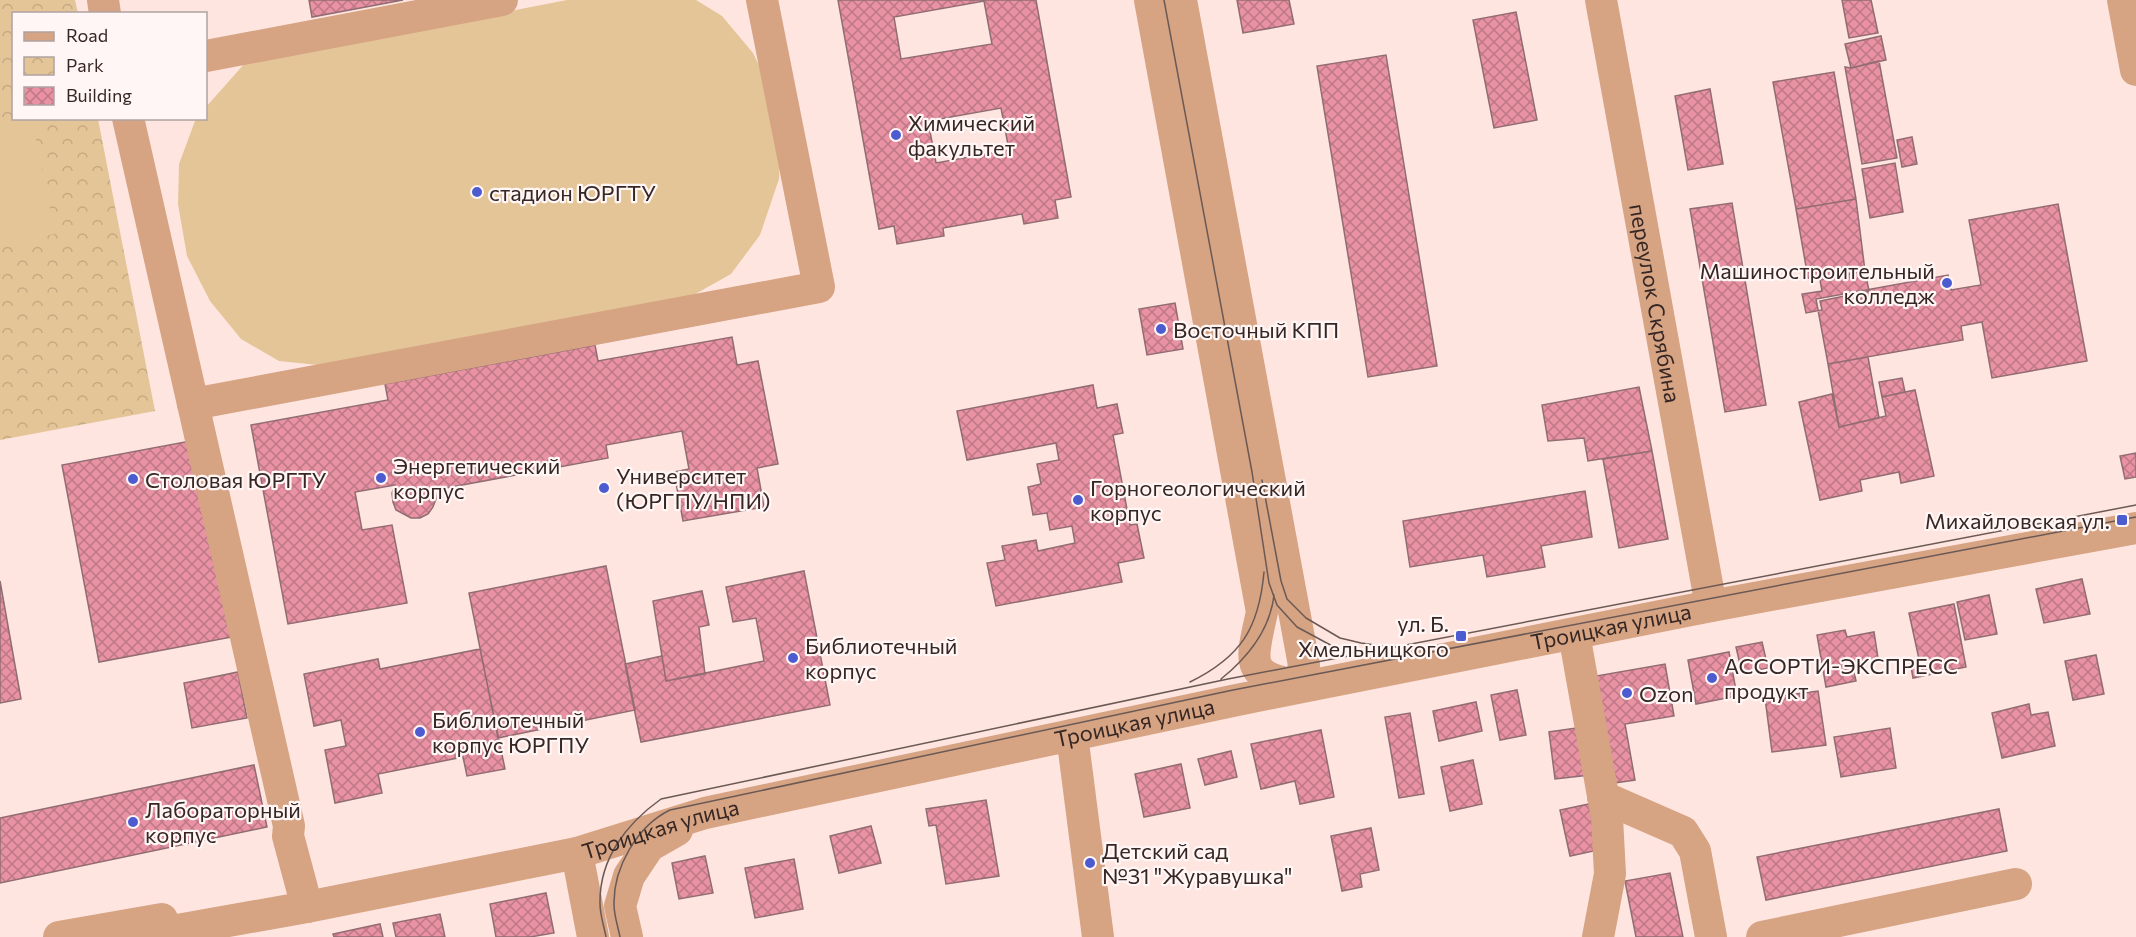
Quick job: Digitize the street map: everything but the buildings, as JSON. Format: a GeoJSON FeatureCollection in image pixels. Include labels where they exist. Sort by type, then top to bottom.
{"type":"FeatureCollection","features":[{"type":"Feature","properties":{"kind":"street"},"geometry":{"type":"LineString","coordinates":[[207,56],[502,0]]}},
{"type":"Feature","properties":{"kind":"street"},"geometry":{"type":"LineString","coordinates":[[193,404],[819,287],[762,0]]}},
{"type":"Feature","properties":{"kind":"street"},"geometry":{"type":"LineString","coordinates":[[1150,0],[1262,612],[1253,657],[1260,673],[1276,682],[1304,678],[1181,0]]}},
{"type":"Feature","properties":{"kind":"street","name":"переулок Скрябина"},"geometry":{"type":"LineString","coordinates":[[1601,0],[1711,606]]}},
{"type":"Feature","properties":{"kind":"street"},"geometry":{"type":"LineString","coordinates":[[2122,0],[2136,70]]}},
{"type":"Feature","properties":{"kind":"street"},"geometry":{"type":"LineString","coordinates":[[59,937],[232,906],[296,908],[288,836],[289,826],[128,120]]}},
{"type":"Feature","properties":{"kind":"street","name":"Троицкая улица"},"geometry":{"type":"LineString","coordinates":[[138,937],[578,853],[705,813],[1260,696],[1304,678],[1574,634],[1711,606],[2136,528]]}},
{"type":"Feature","properties":{"kind":"street"},"geometry":{"type":"LineString","coordinates":[[1574,634],[1607,818],[1610,874],[1598,937]]}},
{"type":"Feature","properties":{"kind":"street"},"geometry":{"type":"LineString","coordinates":[[1072,735],[1098,937]]}},
{"type":"Feature","properties":{"kind":"street"},"geometry":{"type":"LineString","coordinates":[[1603,797],[1683,832],[1695,851],[1711,937]]}},
{"type":"Feature","properties":{"kind":"street"},"geometry":{"type":"LineString","coordinates":[[627,937],[620,906],[629,876],[649,846],[705,813]]}},
{"type":"Feature","properties":{"kind":"street"},"geometry":{"type":"LineString","coordinates":[[578,853],[593,937]]}},
{"type":"Feature","properties":{"kind":"street"},"geometry":{"type":"LineString","coordinates":[[1762,937],[2016,884]]}},
{"type":"Feature","properties":{"kind":"green space"},"geometry":{"type":"Polygon","coordinates":[[[0,0],[75,0],[78,12],[12,12],[12,120],[98,120],[155,411],[0,440],[0,0]]]}},
{"type":"Feature","properties":{"kind":"green space","name":"стадион ЮРГТУ"},"geometry":{"type":"Polygon","coordinates":[[[567,0],[696,0],[722,16],[753,53],[774,97],[781,133],[779,179],[760,235],[731,274],[690,297],[328,366],[279,361],[241,339],[210,301],[187,256],[178,204],[179,164],[195,121],[207,120],[207,106],[245,63],[567,0]]]}},
{"type":"Feature","properties":{"kind":"green space"},"geometry":{"type":"Polygon","coordinates":[[[12,118],[32,120],[55,234],[0,244],[0,121],[12,118]]]}},
{"type":"Feature","properties":{"kind":"tram line"},"geometry":{"type":"LineString","coordinates":[[1164,0],[1252,472],[1269,583],[1277,605],[1297,627],[1336,648],[1355,653]]}},
{"type":"Feature","properties":{"kind":"tram line"},"geometry":{"type":"LineString","coordinates":[[1262,480],[1281,581],[1287,599],[1306,618],[1340,638],[1382,646]]}},
{"type":"Feature","properties":{"kind":"tram line"},"geometry":{"type":"LineString","coordinates":[[606,937],[600,904],[604,872],[626,831],[661,799],[1228,679],[2136,505]]}},
{"type":"Feature","properties":{"kind":"tram line"},"geometry":{"type":"LineString","coordinates":[[620,937],[614,905],[615,891],[623,863],[629,850],[647,826],[670,810],[1233,690],[2136,517]]}},
{"type":"Feature","properties":{"kind":"tram line"},"geometry":{"type":"LineString","coordinates":[[1190,682],[1222,662],[1244,639],[1258,609],[1264,572]]}},
{"type":"Feature","properties":{"kind":"tram line"},"geometry":{"type":"LineString","coordinates":[[1221,679],[1240,662],[1256,642],[1268,620],[1274,595]]}},
{"type":"Feature","properties":{"kind":"place","name":"Химический факультет"},"geometry":{"type":"Point","coordinates":[896,135]}},
{"type":"Feature","properties":{"kind":"place","name":"стадион ЮРГТУ"},"geometry":{"type":"Point","coordinates":[477,192]}},
{"type":"Feature","properties":{"kind":"place","name":"Машиностроительный колледж"},"geometry":{"type":"Point","coordinates":[1947,283]}},
{"type":"Feature","properties":{"kind":"place","name":"Восточный КПП"},"geometry":{"type":"Point","coordinates":[1161,329]}},
{"type":"Feature","properties":{"kind":"place","name":"Энергетический корпус"},"geometry":{"type":"Point","coordinates":[381,478]}},
{"type":"Feature","properties":{"kind":"place","name":"Столовая ЮРГТУ"},"geometry":{"type":"Point","coordinates":[133,479]}},
{"type":"Feature","properties":{"kind":"place","name":"Университет (ЮРГПУ/НПИ)"},"geometry":{"type":"Point","coordinates":[604,488]}},
{"type":"Feature","properties":{"kind":"place","name":"Горногеологический корпус"},"geometry":{"type":"Point","coordinates":[1078,500]}},
{"type":"Feature","properties":{"kind":"place","name":"Михайловская ул."},"geometry":{"type":"Point","coordinates":[2122,520]}},
{"type":"Feature","properties":{"kind":"place","name":"ул. Б. Хмельницкого"},"geometry":{"type":"Point","coordinates":[1461,636]}},
{"type":"Feature","properties":{"kind":"place","name":"Библиотечный корпус"},"geometry":{"type":"Point","coordinates":[793,658]}},
{"type":"Feature","properties":{"kind":"place","name":"АССОРТИ-ЭКСПРЕСС продукт"},"geometry":{"type":"Point","coordinates":[1712,678]}},
{"type":"Feature","properties":{"kind":"place","name":"Ozon"},"geometry":{"type":"Point","coordinates":[1627,693]}},
{"type":"Feature","properties":{"kind":"place","name":"Библиотечный корпус ЮРГПУ"},"geometry":{"type":"Point","coordinates":[420,732]}},
{"type":"Feature","properties":{"kind":"place","name":"Лабораторный корпус"},"geometry":{"type":"Point","coordinates":[133,822]}},
{"type":"Feature","properties":{"kind":"place","name":"Детский сад №31 \"Журавушка\""},"geometry":{"type":"Point","coordinates":[1090,863]}}]}
